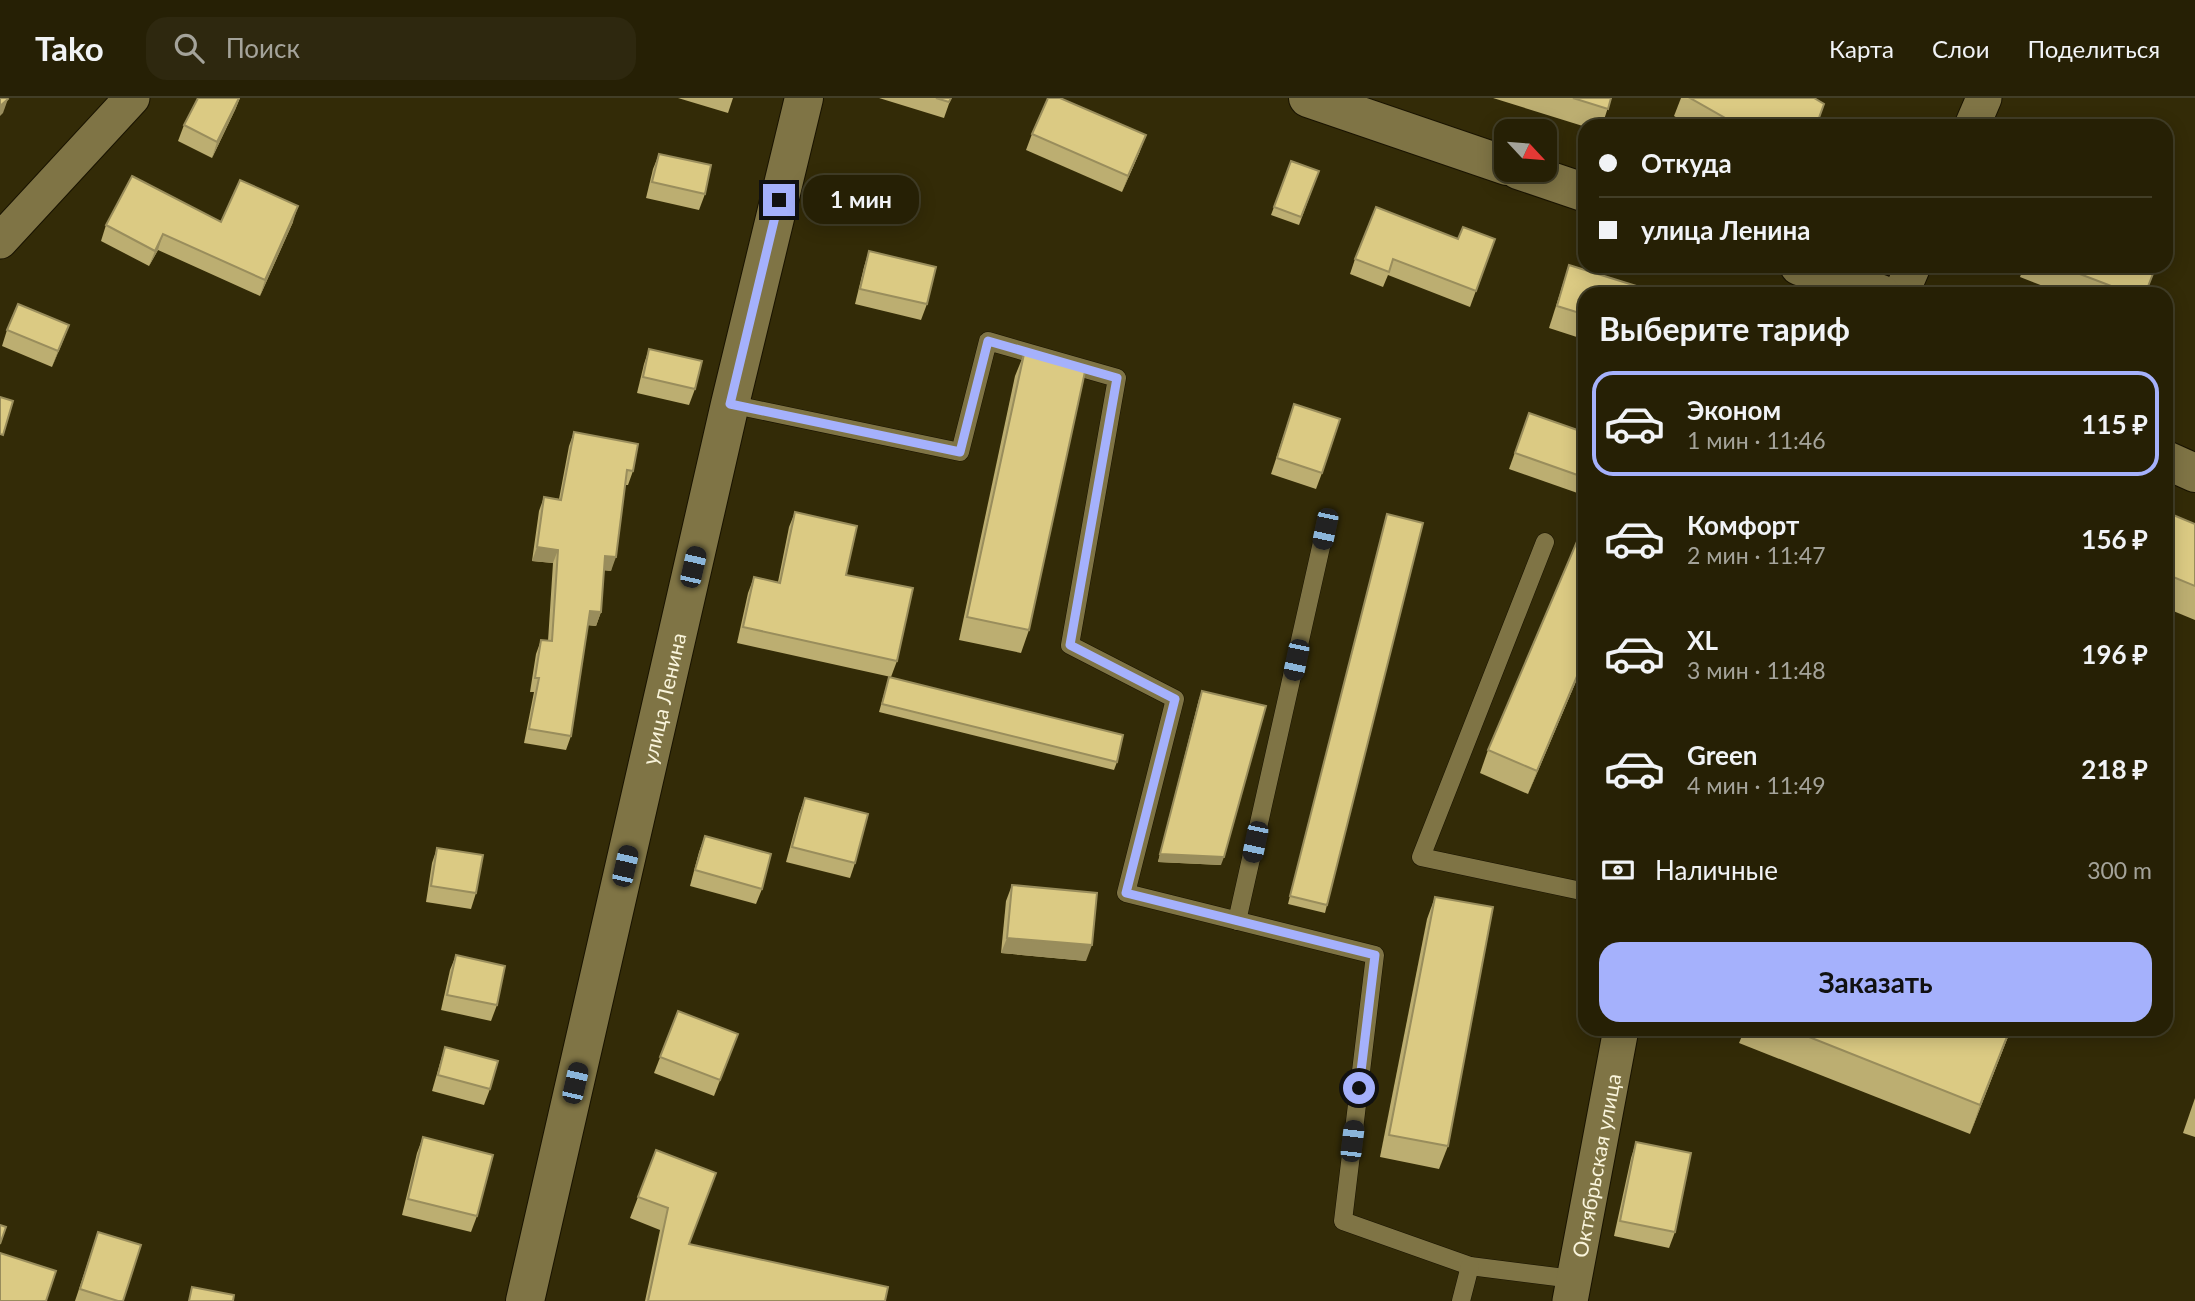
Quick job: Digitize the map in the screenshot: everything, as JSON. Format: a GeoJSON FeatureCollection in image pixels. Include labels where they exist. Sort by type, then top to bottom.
{"type":"FeatureCollection","features":[{"type":"Feature","properties":{"kind":"street"},"geometry":{"type":"LineString","coordinates":[[0,241],[132,98]]}},
{"type":"Feature","properties":{"kind":"street","name":"улица Ленина"},"geometry":{"type":"LineString","coordinates":[[525,1301],[730,404],[804,98]]}},
{"type":"Feature","properties":{"kind":"street"},"geometry":{"type":"LineString","coordinates":[[1308,98],[1494,162]]}},
{"type":"Feature","properties":{"kind":"street"},"geometry":{"type":"LineString","coordinates":[[1975,119],[1984,98]]}},
{"type":"Feature","properties":{"kind":"street"},"geometry":{"type":"LineString","coordinates":[[1553,182],[1578,190]]}},
{"type":"Feature","properties":{"kind":"street"},"geometry":{"type":"LineString","coordinates":[[1820,273],[1860,287]]}},
{"type":"Feature","properties":{"kind":"street"},"geometry":{"type":"LineString","coordinates":[[2173,463],[2195,473]]}},
{"type":"Feature","properties":{"kind":"street","name":"Октябрьская улица"},"geometry":{"type":"LineString","coordinates":[[1572,1290],[1619,1036]]}},
{"type":"Feature","properties":{"kind":"lane"},"geometry":{"type":"LineString","coordinates":[[730,404],[960,452],[988,341],[1117,378],[1070,645],[1175,699],[1126,893],[1375,955],[1343,1221],[1471,1266],[1572,1290]]}},
{"type":"Feature","properties":{"kind":"lane"},"geometry":{"type":"LineString","coordinates":[[1237,921],[1325,529]]}},
{"type":"Feature","properties":{"kind":"lane"},"geometry":{"type":"LineString","coordinates":[[1545,541],[1421,857],[1578,890]]}},
{"type":"Feature","properties":{"kind":"lane"},"geometry":{"type":"LineString","coordinates":[[1461,1301],[1471,1266]]}},
{"type":"Feature","properties":{"kind":"building"},"geometry":{"type":"Polygon","coordinates":[[[0,98],[7,98],[8,99],[0,106],[0,98]]]}},
{"type":"Feature","properties":{"kind":"building"},"geometry":{"type":"Polygon","coordinates":[[[198,98],[239,98],[217,142],[184,125],[198,98]]]}},
{"type":"Feature","properties":{"kind":"building"},"geometry":{"type":"Polygon","coordinates":[[[1048,98],[1060,98],[1146,135],[1128,176],[1032,134],[1048,98]]]}},
{"type":"Feature","properties":{"kind":"building"},"geometry":{"type":"Polygon","coordinates":[[[1573,98],[1611,98],[1608,109],[1573,98]]]}},
{"type":"Feature","properties":{"kind":"building"},"geometry":{"type":"Polygon","coordinates":[[[1690,98],[1814,98],[1824,104],[1819,119],[1725,118],[1690,98]]]}},
{"type":"Feature","properties":{"kind":"building"},"geometry":{"type":"Polygon","coordinates":[[[659,154],[711,165],[705,194],[652,182],[659,154]]]}},
{"type":"Feature","properties":{"kind":"building"},"geometry":{"type":"Polygon","coordinates":[[[1291,161],[1319,171],[1301,217],[1274,207],[1291,161]]]}},
{"type":"Feature","properties":{"kind":"building"},"geometry":{"type":"Polygon","coordinates":[[[132,176],[221,222],[240,180],[298,206],[265,280],[163,234],[155,251],[106,225],[132,176]]]}},
{"type":"Feature","properties":{"kind":"building"},"geometry":{"type":"Polygon","coordinates":[[[1376,207],[1458,239],[1463,227],[1495,239],[1476,291],[1393,259],[1389,272],[1355,259],[1376,207]]]}},
{"type":"Feature","properties":{"kind":"building"},"geometry":{"type":"Polygon","coordinates":[[[869,251],[936,267],[927,304],[860,289],[869,251]]]}},
{"type":"Feature","properties":{"kind":"building"},"geometry":{"type":"Polygon","coordinates":[[[1569,265],[1578,268],[1578,273],[1595,273],[1640,287],[1578,287],[1578,313],[1557,306],[1569,265]]]}},
{"type":"Feature","properties":{"kind":"building"},"geometry":{"type":"Polygon","coordinates":[[[2077,273],[2153,273],[2148,287],[2114,287],[2077,273]]]}},
{"type":"Feature","properties":{"kind":"building"},"geometry":{"type":"Polygon","coordinates":[[[18,304],[69,325],[58,351],[7,330],[18,304]]]}},
{"type":"Feature","properties":{"kind":"building"},"geometry":{"type":"Polygon","coordinates":[[[649,349],[702,361],[695,389],[643,377],[649,349]]]}},
{"type":"Feature","properties":{"kind":"building"},"geometry":{"type":"Polygon","coordinates":[[[1024,354],[1086,367],[1029,630],[967,617],[1024,354]]]}},
{"type":"Feature","properties":{"kind":"building"},"geometry":{"type":"Polygon","coordinates":[[[0,397],[13,401],[3,435],[0,434],[0,397]]]}},
{"type":"Feature","properties":{"kind":"building"},"geometry":{"type":"Polygon","coordinates":[[[1294,404],[1340,419],[1322,473],[1277,458],[1294,404]]]}},
{"type":"Feature","properties":{"kind":"building"},"geometry":{"type":"Polygon","coordinates":[[[1529,413],[1578,430],[1578,475],[1515,453],[1529,413]]]}},
{"type":"Feature","properties":{"kind":"building"},"geometry":{"type":"Polygon","coordinates":[[[574,432],[638,444],[633,471],[627,470],[616,557],[605,556],[601,612],[590,611],[571,736],[529,729],[539,678],[535,678],[541,640],[552,641],[558,550],[537,547],[544,497],[561,500],[574,432]]]}},
{"type":"Feature","properties":{"kind":"building"},"geometry":{"type":"Polygon","coordinates":[[[795,512],[857,526],[846,575],[913,588],[897,661],[743,627],[754,577],[780,583],[795,512]]]}},
{"type":"Feature","properties":{"kind":"building"},"geometry":{"type":"Polygon","coordinates":[[[1387,514],[1423,523],[1327,905],[1290,896],[1387,514]]]}},
{"type":"Feature","properties":{"kind":"building"},"geometry":{"type":"Polygon","coordinates":[[[2173,515],[2195,524],[2195,586],[2173,577],[2173,515]]]}},
{"type":"Feature","properties":{"kind":"building"},"geometry":{"type":"Polygon","coordinates":[[[1578,539],[1578,674],[1537,771],[1488,750],[1578,539]]]}},
{"type":"Feature","properties":{"kind":"building"},"geometry":{"type":"Polygon","coordinates":[[[889,677],[1123,735],[1117,762],[882,704],[889,677]]]}},
{"type":"Feature","properties":{"kind":"building"},"geometry":{"type":"Polygon","coordinates":[[[1202,691],[1266,706],[1224,857],[1160,854],[1202,691]]]}},
{"type":"Feature","properties":{"kind":"building"},"geometry":{"type":"Polygon","coordinates":[[[805,798],[868,814],[855,863],[792,847],[805,798]]]}},
{"type":"Feature","properties":{"kind":"building"},"geometry":{"type":"Polygon","coordinates":[[[705,836],[771,854],[762,889],[695,870],[705,836]]]}},
{"type":"Feature","properties":{"kind":"building"},"geometry":{"type":"Polygon","coordinates":[[[437,848],[483,855],[476,893],[431,886],[437,848]]]}},
{"type":"Feature","properties":{"kind":"building"},"geometry":{"type":"Polygon","coordinates":[[[1012,885],[1097,893],[1092,945],[1007,938],[1012,885]]]}},
{"type":"Feature","properties":{"kind":"building"},"geometry":{"type":"Polygon","coordinates":[[[1435,897],[1493,907],[1448,1146],[1389,1135],[1435,897]]]}},
{"type":"Feature","properties":{"kind":"building"},"geometry":{"type":"Polygon","coordinates":[[[456,955],[505,966],[497,1005],[447,995],[456,955]]]}},
{"type":"Feature","properties":{"kind":"building"},"geometry":{"type":"Polygon","coordinates":[[[678,1011],[738,1034],[720,1080],[660,1057],[678,1011]]]}},
{"type":"Feature","properties":{"kind":"building"},"geometry":{"type":"Polygon","coordinates":[[[1807,1036],[2007,1036],[1980,1105],[1807,1036]]]}},
{"type":"Feature","properties":{"kind":"building"},"geometry":{"type":"Polygon","coordinates":[[[445,1047],[498,1061],[490,1089],[438,1075],[445,1047]]]}},
{"type":"Feature","properties":{"kind":"building"},"geometry":{"type":"Polygon","coordinates":[[[423,1137],[493,1155],[477,1216],[408,1199],[423,1137]]]}},
{"type":"Feature","properties":{"kind":"building"},"geometry":{"type":"Polygon","coordinates":[[[1636,1142],[1691,1153],[1675,1232],[1620,1221],[1636,1142]]]}},
{"type":"Feature","properties":{"kind":"building"},"geometry":{"type":"Polygon","coordinates":[[[656,1150],[716,1173],[689,1244],[888,1287],[885,1301],[648,1301],[668,1208],[638,1197],[656,1150]]]}},
{"type":"Feature","properties":{"kind":"building"},"geometry":{"type":"Polygon","coordinates":[[[0,1225],[6,1227],[0,1244],[0,1225]]]}},
{"type":"Feature","properties":{"kind":"building"},"geometry":{"type":"Polygon","coordinates":[[[98,1232],[141,1245],[123,1301],[80,1289],[98,1232]]]}},
{"type":"Feature","properties":{"kind":"building"},"geometry":{"type":"Polygon","coordinates":[[[0,1253],[56,1271],[46,1301],[0,1301],[0,1253]]]}},
{"type":"Feature","properties":{"kind":"building"},"geometry":{"type":"Polygon","coordinates":[[[192,1287],[234,1295],[233,1301],[189,1301],[192,1287]]]}},
{"type":"Feature","properties":{"kind":"route"},"geometry":{"type":"LineString","coordinates":[[779,200],[730,404],[960,452],[988,341],[1117,378],[1070,645],[1175,699],[1126,893],[1375,955],[1359,1088]]}}]}
